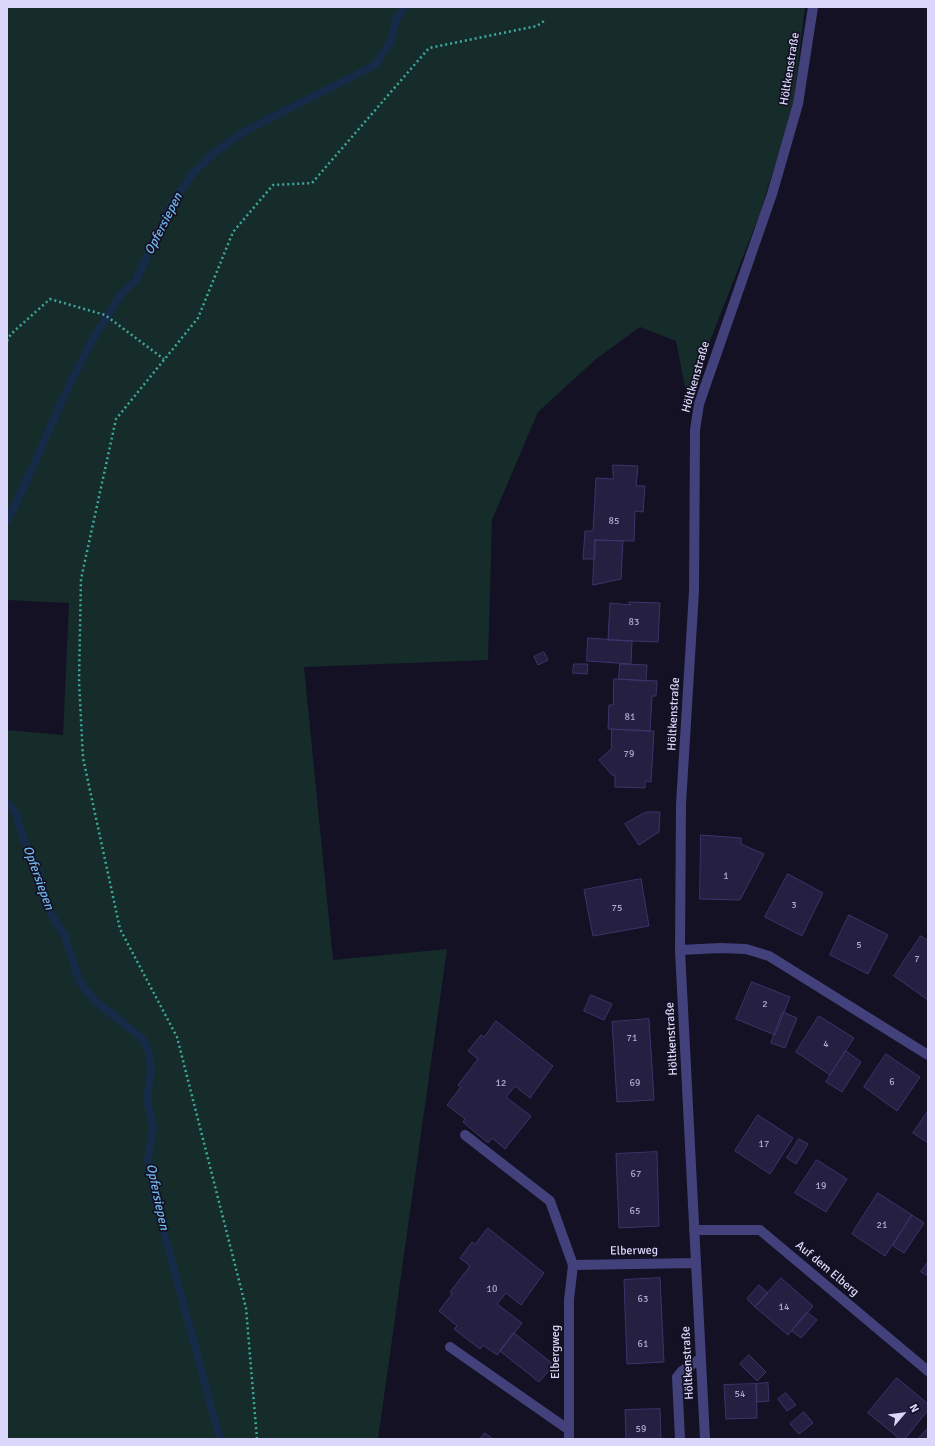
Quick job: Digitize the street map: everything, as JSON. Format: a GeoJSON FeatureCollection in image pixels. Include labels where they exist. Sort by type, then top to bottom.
{"type":"FeatureCollection","features":[{"type":"Feature","properties":{"kind":"street","name":"Höltkenstraße"},"geometry":{"type":"LineString","coordinates":[[705,1439],[680,950],[681,804],[694,592],[695,430],[699,404],[772,194],[798,104],[813,7]]}},
{"type":"Feature","properties":{"kind":"street"},"geometry":{"type":"LineString","coordinates":[[680,950],[746,949],[769,956],[928,1055]]}},
{"type":"Feature","properties":{"kind":"street"},"geometry":{"type":"LineString","coordinates":[[465,1135],[550,1201],[574,1265]]}},
{"type":"Feature","properties":{"kind":"street","name":"Auf dem Elberg"},"geometry":{"type":"LineString","coordinates":[[694,1230],[760,1230],[928,1371]]}},
{"type":"Feature","properties":{"kind":"street","name":"Elberweg"},"geometry":{"type":"LineString","coordinates":[[574,1265],[695,1263]]}},
{"type":"Feature","properties":{"kind":"street","name":"Elbergweg"},"geometry":{"type":"LineString","coordinates":[[569,1434],[569,1300],[574,1265]]}},
{"type":"Feature","properties":{"kind":"street"},"geometry":{"type":"LineString","coordinates":[[450,1347],[569,1434]]}},
{"type":"Feature","properties":{"kind":"street"},"geometry":{"type":"LineString","coordinates":[[680,1439],[677,1377],[682,1370],[700,1359]]}},
{"type":"Feature","properties":{"kind":"path"},"geometry":{"type":"LineString","coordinates":[[257,1439],[246,1308],[177,1036],[120,929],[83,758],[79,681],[81,579],[116,419],[198,318],[233,232],[273,185],[312,183],[429,48],[536,26],[544,21]]}},
{"type":"Feature","properties":{"kind":"path"},"geometry":{"type":"LineString","coordinates":[[7,341],[12,334],[50,299],[105,315],[164,359]]}},
{"type":"Feature","properties":{"kind":"green space"},"geometry":{"type":"Polygon","coordinates":[[[7,7],[805,7],[793,106],[760,213],[708,346],[689,408],[676,341],[640,327],[596,359],[538,412],[492,520],[488,660],[304,667],[333,960],[447,949],[378,1439],[7,1439],[7,730],[63,735],[69,603],[7,600],[7,7]]]}},
{"type":"Feature","properties":{"kind":"building"},"geometry":{"type":"Polygon","coordinates":[[[613,465],[638,466],[636,486],[645,486],[643,512],[635,511],[634,541],[595,540],[595,559],[583,559],[585,531],[593,531],[596,478],[613,479],[613,465]]]}},
{"type":"Feature","properties":{"kind":"building"},"geometry":{"type":"Polygon","coordinates":[[[595,540],[623,541],[621,579],[593,585],[595,540]]]}},
{"type":"Feature","properties":{"kind":"building"},"geometry":{"type":"Polygon","coordinates":[[[629,602],[660,603],[658,642],[608,640],[610,603],[630,605],[629,602]]]}},
{"type":"Feature","properties":{"kind":"building"},"geometry":{"type":"Polygon","coordinates":[[[588,638],[632,641],[631,664],[587,661],[588,638]]]}},
{"type":"Feature","properties":{"kind":"building"},"geometry":{"type":"Polygon","coordinates":[[[544,652],[548,660],[538,665],[534,657],[544,652]]]}},
{"type":"Feature","properties":{"kind":"building"},"geometry":{"type":"Polygon","coordinates":[[[574,664],[588,664],[587,674],[573,673],[574,664]]]}},
{"type":"Feature","properties":{"kind":"building"},"geometry":{"type":"Polygon","coordinates":[[[620,664],[647,665],[646,681],[619,679],[620,664]]]}},
{"type":"Feature","properties":{"kind":"building"},"geometry":{"type":"Polygon","coordinates":[[[614,679],[657,681],[656,696],[652,696],[650,731],[608,729],[609,705],[613,705],[614,679]]]}},
{"type":"Feature","properties":{"kind":"building"},"geometry":{"type":"Polygon","coordinates":[[[612,729],[654,731],[651,782],[645,781],[645,788],[615,787],[615,775],[612,775],[599,760],[611,749],[612,729]]]}},
{"type":"Feature","properties":{"kind":"building"},"geometry":{"type":"Polygon","coordinates":[[[646,812],[660,812],[659,832],[639,845],[625,824],[646,812]]]}},
{"type":"Feature","properties":{"kind":"building"},"geometry":{"type":"Polygon","coordinates":[[[701,835],[741,838],[741,844],[764,854],[740,900],[700,899],[701,835]]]}},
{"type":"Feature","properties":{"kind":"building"},"geometry":{"type":"Polygon","coordinates":[[[788,874],[823,893],[802,936],[765,917],[788,874]]]}},
{"type":"Feature","properties":{"kind":"building"},"geometry":{"type":"Polygon","coordinates":[[[641,879],[649,926],[593,936],[584,890],[641,879]]]}},
{"type":"Feature","properties":{"kind":"building"},"geometry":{"type":"Polygon","coordinates":[[[849,915],[888,935],[868,974],[830,955],[849,915]]]}},
{"type":"Feature","properties":{"kind":"building"},"geometry":{"type":"Polygon","coordinates":[[[921,936],[928,941],[928,1000],[894,976],[921,936]]]}},
{"type":"Feature","properties":{"kind":"building"},"geometry":{"type":"Polygon","coordinates":[[[752,982],[790,997],[775,1035],[736,1019],[752,982]]]}},
{"type":"Feature","properties":{"kind":"building"},"geometry":{"type":"Polygon","coordinates":[[[591,995],[612,1004],[604,1020],[584,1011],[591,995]]]}},
{"type":"Feature","properties":{"kind":"building"},"geometry":{"type":"Polygon","coordinates":[[[783,1012],[797,1018],[785,1048],[771,1043],[783,1012]]]}},
{"type":"Feature","properties":{"kind":"building"},"geometry":{"type":"Polygon","coordinates":[[[819,1016],[854,1038],[830,1075],[796,1052],[819,1016]]]}},
{"type":"Feature","properties":{"kind":"building"},"geometry":{"type":"Polygon","coordinates":[[[649,1019],[654,1100],[617,1102],[612,1022],[649,1019]]]}},
{"type":"Feature","properties":{"kind":"building"},"geometry":{"type":"Polygon","coordinates":[[[496,1021],[553,1066],[530,1098],[515,1086],[506,1097],[531,1116],[505,1149],[492,1138],[488,1143],[463,1122],[465,1119],[447,1105],[461,1087],[458,1085],[478,1059],[468,1051],[481,1035],[484,1037],[496,1021]]]}},
{"type":"Feature","properties":{"kind":"building"},"geometry":{"type":"Polygon","coordinates":[[[846,1051],[861,1062],[842,1092],[826,1082],[846,1051]]]}},
{"type":"Feature","properties":{"kind":"building"},"geometry":{"type":"Polygon","coordinates":[[[886,1054],[920,1077],[897,1111],[864,1087],[886,1054]]]}},
{"type":"Feature","properties":{"kind":"building"},"geometry":{"type":"Polygon","coordinates":[[[928,1111],[928,1143],[913,1133],[928,1111]]]}},
{"type":"Feature","properties":{"kind":"building"},"geometry":{"type":"Polygon","coordinates":[[[758,1115],[793,1138],[770,1174],[735,1151],[758,1115]]]}},
{"type":"Feature","properties":{"kind":"building"},"geometry":{"type":"Polygon","coordinates":[[[799,1139],[808,1144],[796,1164],[787,1158],[799,1139]]]}},
{"type":"Feature","properties":{"kind":"building"},"geometry":{"type":"Polygon","coordinates":[[[657,1152],[659,1226],[619,1228],[616,1154],[657,1152]]]}},
{"type":"Feature","properties":{"kind":"building"},"geometry":{"type":"Polygon","coordinates":[[[817,1160],[847,1179],[826,1212],[795,1193],[817,1160]]]}},
{"type":"Feature","properties":{"kind":"building"},"geometry":{"type":"Polygon","coordinates":[[[878,1193],[912,1215],[885,1256],[852,1234],[878,1193]]]}},
{"type":"Feature","properties":{"kind":"building"},"geometry":{"type":"Polygon","coordinates":[[[912,1215],[924,1223],[904,1253],[893,1246],[912,1215]]]}},
{"type":"Feature","properties":{"kind":"building"},"geometry":{"type":"Polygon","coordinates":[[[488,1228],[544,1273],[521,1305],[506,1293],[497,1304],[522,1323],[497,1355],[483,1345],[480,1349],[454,1329],[457,1326],[439,1311],[452,1294],[450,1292],[470,1266],[460,1258],[472,1242],[475,1244],[488,1228]]]}},
{"type":"Feature","properties":{"kind":"building"},"geometry":{"type":"Polygon","coordinates":[[[928,1262],[928,1276],[921,1272],[928,1262]]]}},
{"type":"Feature","properties":{"kind":"building"},"geometry":{"type":"Polygon","coordinates":[[[660,1278],[664,1362],[627,1364],[624,1280],[660,1278]]]}},
{"type":"Feature","properties":{"kind":"building"},"geometry":{"type":"Polygon","coordinates":[[[781,1278],[813,1306],[788,1335],[755,1307],[781,1278]]]}},
{"type":"Feature","properties":{"kind":"building"},"geometry":{"type":"Polygon","coordinates":[[[759,1285],[768,1293],[755,1307],[747,1299],[759,1285]]]}},
{"type":"Feature","properties":{"kind":"building"},"geometry":{"type":"Polygon","coordinates":[[[807,1312],[817,1320],[801,1338],[792,1331],[807,1312]]]}},
{"type":"Feature","properties":{"kind":"building"},"geometry":{"type":"Polygon","coordinates":[[[514,1333],[554,1365],[539,1382],[500,1351],[514,1333]]]}},
{"type":"Feature","properties":{"kind":"building"},"geometry":{"type":"Polygon","coordinates":[[[749,1355],[766,1372],[757,1381],[740,1364],[749,1355]]]}},
{"type":"Feature","properties":{"kind":"building"},"geometry":{"type":"Polygon","coordinates":[[[897,1378],[928,1404],[928,1410],[905,1439],[900,1439],[868,1413],[897,1378]]]}},
{"type":"Feature","properties":{"kind":"building"},"geometry":{"type":"Polygon","coordinates":[[[768,1383],[769,1401],[757,1402],[756,1384],[768,1383]]]}},
{"type":"Feature","properties":{"kind":"building"},"geometry":{"type":"Polygon","coordinates":[[[756,1384],[757,1418],[726,1419],[724,1385],[756,1384]]]}},
{"type":"Feature","properties":{"kind":"building"},"geometry":{"type":"Polygon","coordinates":[[[786,1393],[796,1405],[787,1411],[778,1399],[786,1393]]]}},
{"type":"Feature","properties":{"kind":"building"},"geometry":{"type":"Polygon","coordinates":[[[660,1409],[661,1439],[626,1439],[625,1410],[660,1409]]]}},
{"type":"Feature","properties":{"kind":"building"},"geometry":{"type":"Polygon","coordinates":[[[804,1412],[813,1423],[799,1434],[790,1424],[804,1412]]]}},
{"type":"Feature","properties":{"kind":"building"},"geometry":{"type":"Polygon","coordinates":[[[928,1428],[928,1439],[918,1439],[928,1428]]]}},
{"type":"Feature","properties":{"kind":"building"},"geometry":{"type":"Polygon","coordinates":[[[485,1433],[493,1439],[480,1439],[485,1433]]]}},
{"type":"Feature","properties":{"kind":"waterway","name":"Opfersiepen"},"geometry":{"type":"LineString","coordinates":[[7,521],[81,362],[118,299],[124,291],[135,282],[171,205],[193,173],[215,152],[245,131],[375,65],[391,41],[396,20],[404,7]]}},
{"type":"Feature","properties":{"kind":"waterway","name":"Opfersiepen"},"geometry":{"type":"LineString","coordinates":[[7,804],[12,807],[17,816],[23,838],[40,875],[41,891],[47,907],[65,936],[79,981],[95,1001],[142,1038],[149,1052],[151,1071],[147,1100],[153,1127],[148,1159],[153,1192],[220,1439]]}}]}
